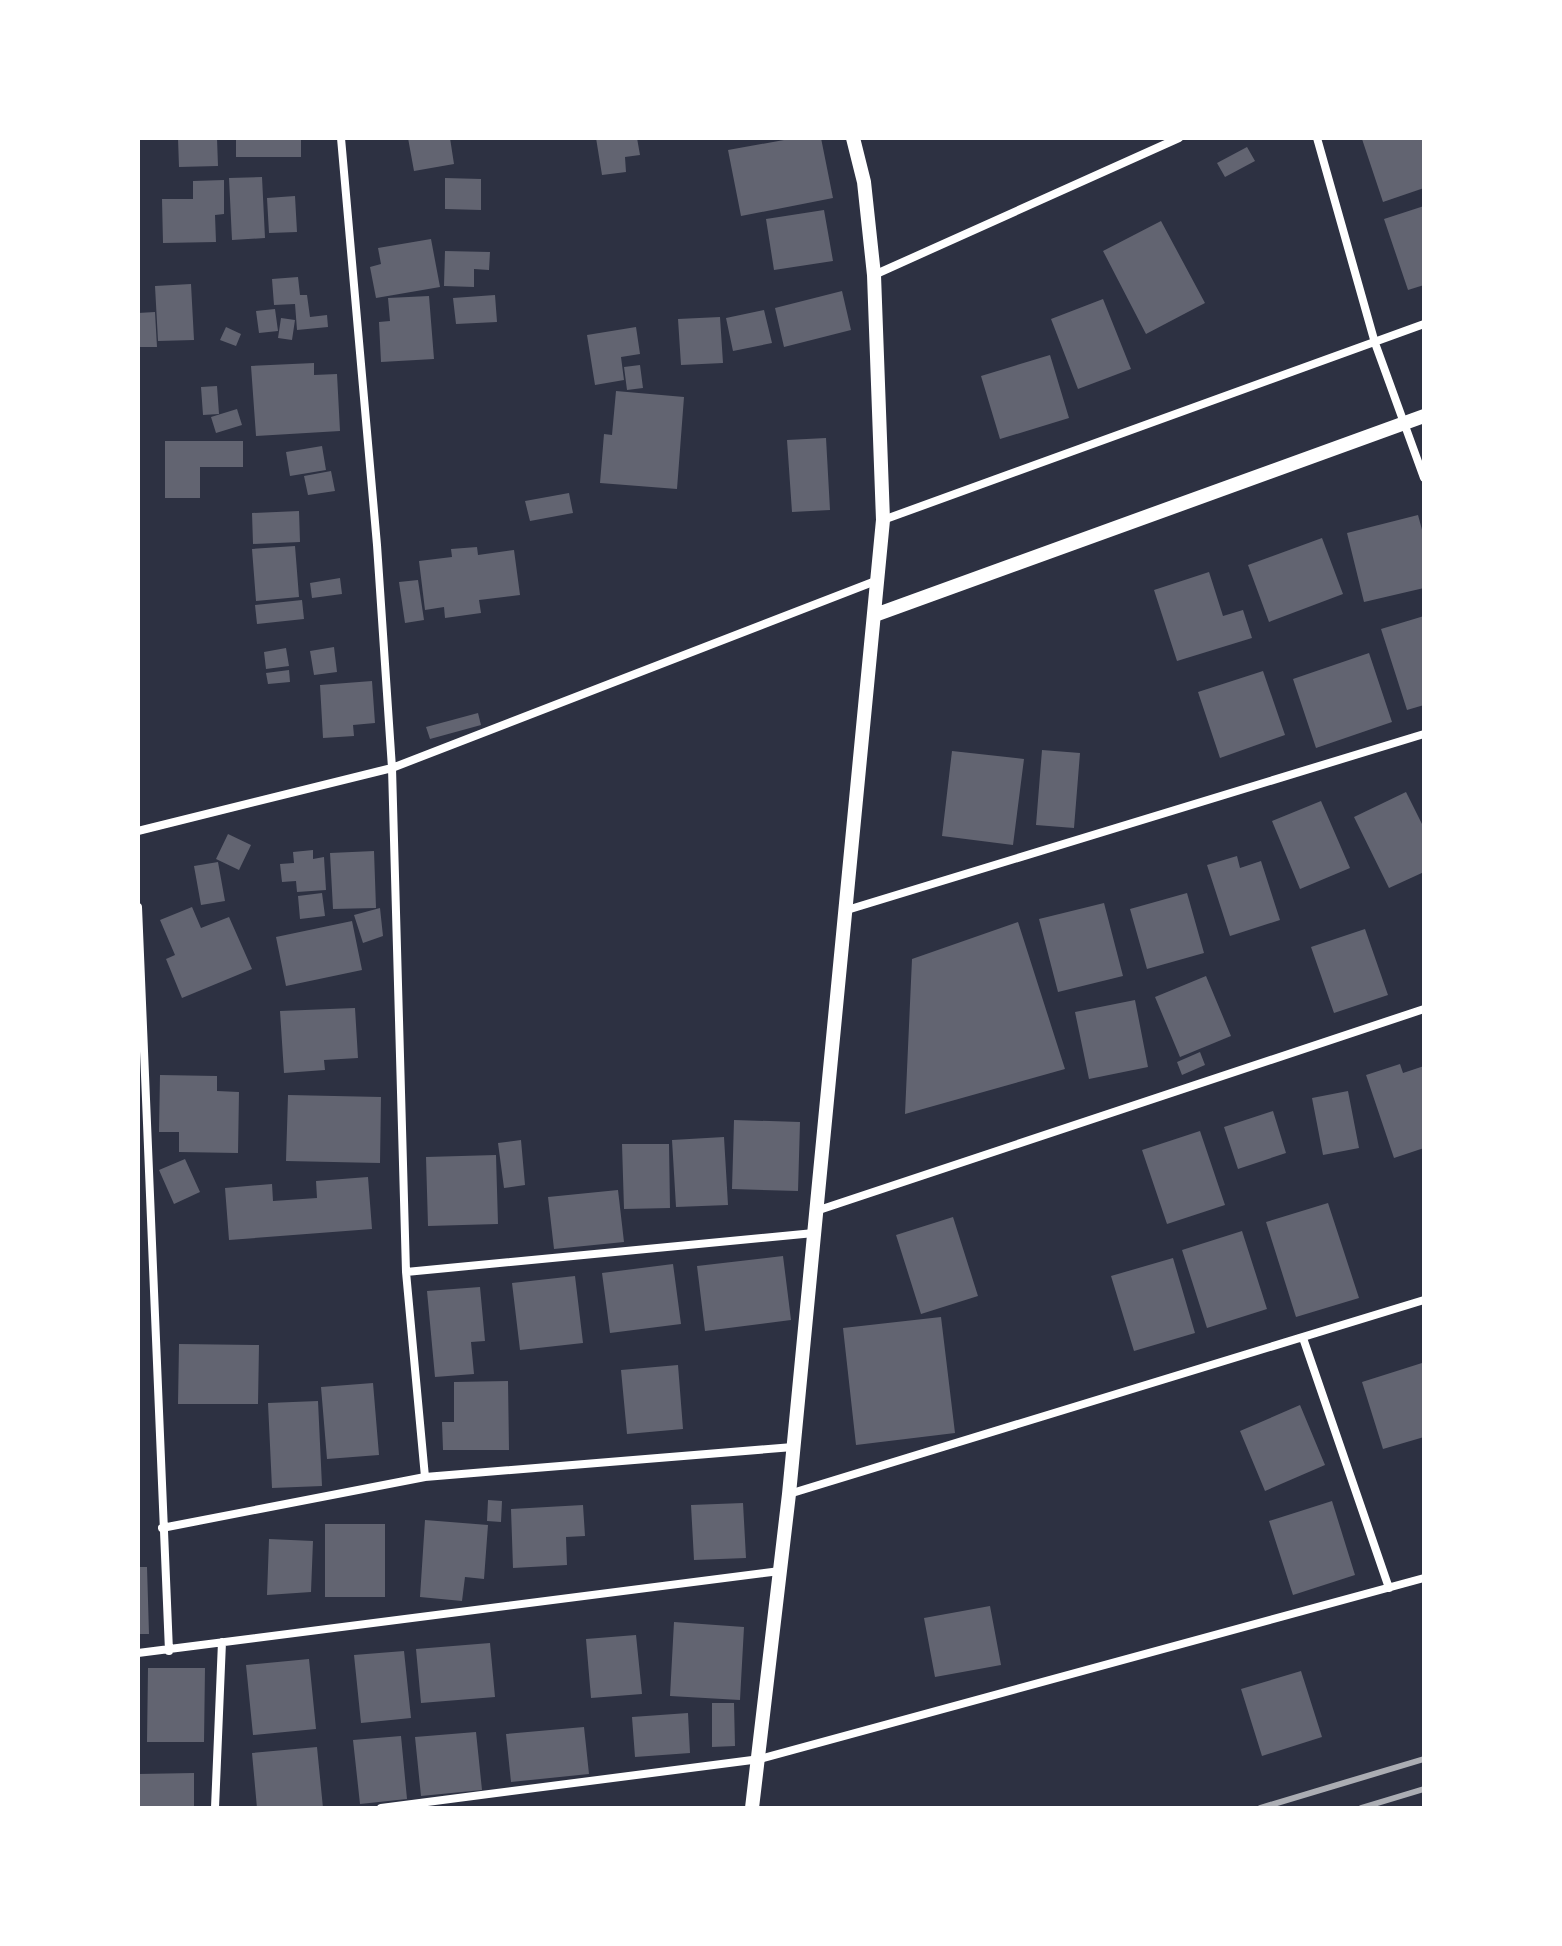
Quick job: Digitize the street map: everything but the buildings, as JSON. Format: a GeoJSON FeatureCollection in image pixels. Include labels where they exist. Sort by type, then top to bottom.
{"type":"FeatureCollection","features":[{"type":"Feature","properties":{"kind":"street"},"geometry":{"type":"LineString","coordinates":[[341,138],[377,545],[392,768],[406,1272],[425,1477]]}},
{"type":"Feature","properties":{"kind":"street"},"geometry":{"type":"LineString","coordinates":[[752,1808],[789,1494],[883,520],[874,275],[864,182],[853,138]]}},
{"type":"Feature","properties":{"kind":"street"},"geometry":{"type":"LineString","coordinates":[[874,275],[1179,138]]}},
{"type":"Feature","properties":{"kind":"street"},"geometry":{"type":"LineString","coordinates":[[1317,138],[1375,343],[1424,478]]}},
{"type":"Feature","properties":{"kind":"street"},"geometry":{"type":"LineString","coordinates":[[883,520],[1424,324]]}},
{"type":"Feature","properties":{"kind":"street"},"geometry":{"type":"LineString","coordinates":[[875,615],[1424,416]]}},
{"type":"Feature","properties":{"kind":"street"},"geometry":{"type":"LineString","coordinates":[[138,831],[392,768],[879,580]]}},
{"type":"Feature","properties":{"kind":"street"},"geometry":{"type":"LineString","coordinates":[[847,910],[1424,734]]}},
{"type":"Feature","properties":{"kind":"street"},"geometry":{"type":"LineString","coordinates":[[138,907],[169,1651]]}},
{"type":"Feature","properties":{"kind":"street"},"geometry":{"type":"LineString","coordinates":[[816,1211],[1424,1009]]}},
{"type":"Feature","properties":{"kind":"street"},"geometry":{"type":"LineString","coordinates":[[406,1272],[814,1233]]}},
{"type":"Feature","properties":{"kind":"street"},"geometry":{"type":"LineString","coordinates":[[789,1494],[1424,1300]]}},
{"type":"Feature","properties":{"kind":"street"},"geometry":{"type":"LineString","coordinates":[[1303,1338],[1389,1588]]}},
{"type":"Feature","properties":{"kind":"street"},"geometry":{"type":"LineString","coordinates":[[162,1528],[425,1477],[793,1447]]}},
{"type":"Feature","properties":{"kind":"street"},"geometry":{"type":"LineString","coordinates":[[138,1653],[780,1571]]}},
{"type":"Feature","properties":{"kind":"street"},"geometry":{"type":"LineString","coordinates":[[381,1808],[760,1759],[1424,1578]]}},
{"type":"Feature","properties":{"kind":"street"},"geometry":{"type":"LineString","coordinates":[[215,1808],[222,1642]]}},
{"type":"Feature","properties":{"kind":"railway"},"geometry":{"type":"LineString","coordinates":[[1260,1808],[1424,1759]]}},
{"type":"Feature","properties":{"kind":"railway"},"geometry":{"type":"LineString","coordinates":[[1361,1808],[1424,1789]]}}]}
